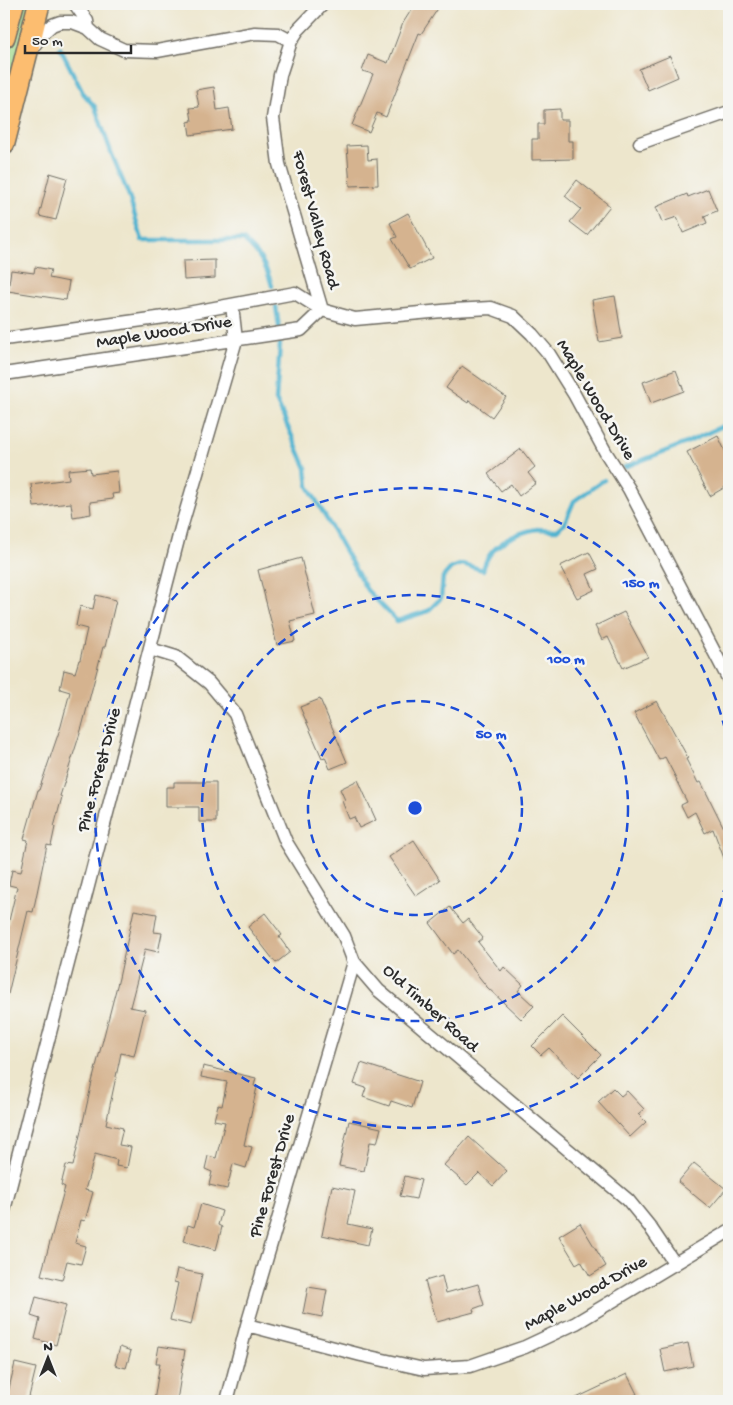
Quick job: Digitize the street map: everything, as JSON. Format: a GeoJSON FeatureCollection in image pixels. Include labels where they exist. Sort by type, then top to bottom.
{"type":"FeatureCollection","features":[{"type":"Feature","properties":{"kind":"highway"},"geometry":{"type":"LineString","coordinates":[[4,38],[13,4]]}},
{"type":"Feature","properties":{"kind":"highway"},"geometry":{"type":"LineString","coordinates":[[4,143],[39,4]]}},
{"type":"Feature","properties":{"kind":"street"},"geometry":{"type":"LineString","coordinates":[[75,4],[87,21],[88,28]]}},
{"type":"Feature","properties":{"kind":"street","name":"Forest Valley Road"},"geometry":{"type":"LineString","coordinates":[[322,310],[279,164],[273,118],[280,75],[291,41],[298,30],[323,4]]}},
{"type":"Feature","properties":{"kind":"street"},"geometry":{"type":"LineString","coordinates":[[26,57],[43,33],[60,22],[72,22],[88,28],[100,39],[124,50],[156,51],[255,33],[278,34],[291,41]]}},
{"type":"Feature","properties":{"kind":"street"},"geometry":{"type":"LineString","coordinates":[[640,143],[729,112]]}},
{"type":"Feature","properties":{"kind":"street","name":"Maple Wood Drive"},"geometry":{"type":"LineString","coordinates":[[4,339],[172,316],[295,293],[322,310],[355,319],[491,308],[513,316],[549,354],[574,394],[606,453],[629,489],[729,680]]}},
{"type":"Feature","properties":{"kind":"street"},"geometry":{"type":"LineString","coordinates":[[232,305],[236,340]]}},
{"type":"Feature","properties":{"kind":"street","name":"Maple Wood Drive"},"geometry":{"type":"LineString","coordinates":[[4,374],[301,330],[322,310]]}},
{"type":"Feature","properties":{"kind":"street","name":"Pine Forest Drive"},"geometry":{"type":"LineString","coordinates":[[4,1210],[181,528],[236,340]]}},
{"type":"Feature","properties":{"kind":"street","name":"Old Timber Road"},"geometry":{"type":"LineString","coordinates":[[150,649],[176,657],[209,683],[235,714],[286,842],[344,936],[354,962],[378,990],[628,1200],[650,1227],[675,1264]]}},
{"type":"Feature","properties":{"kind":"street","name":"Pine Forest Drive"},"geometry":{"type":"LineString","coordinates":[[227,1401],[247,1325],[354,962]]}},
{"type":"Feature","properties":{"kind":"street","name":"Maple Wood Drive"},"geometry":{"type":"LineString","coordinates":[[247,1325],[361,1355],[424,1369],[470,1366],[525,1347],[576,1323],[729,1231]]}},
{"type":"Feature","properties":{"kind":"green space"},"geometry":{"type":"Polygon","coordinates":[[[21,4],[31,4],[4,107],[4,70],[21,4]]]}},
{"type":"Feature","properties":{"kind":"building"},"geometry":{"type":"Polygon","coordinates":[[[415,4],[441,4],[421,34],[419,33],[386,117],[377,113],[369,132],[352,125],[373,74],[362,71],[368,55],[388,63],[403,23],[415,4]]]}},
{"type":"Feature","properties":{"kind":"building"},"geometry":{"type":"Polygon","coordinates":[[[670,56],[678,77],[648,90],[639,69],[670,56]]]}},
{"type":"Feature","properties":{"kind":"building"},"geometry":{"type":"Polygon","coordinates":[[[214,87],[217,110],[229,108],[232,129],[190,135],[188,122],[192,121],[190,108],[199,107],[196,90],[214,87]]]}},
{"type":"Feature","properties":{"kind":"building"},"geometry":{"type":"Polygon","coordinates":[[[560,109],[560,120],[568,120],[568,141],[573,141],[573,159],[532,160],[532,139],[538,139],[538,124],[544,124],[544,110],[560,109]]]}},
{"type":"Feature","properties":{"kind":"building"},"geometry":{"type":"Polygon","coordinates":[[[367,145],[368,160],[377,159],[378,185],[350,186],[347,146],[367,145]]]}},
{"type":"Feature","properties":{"kind":"building"},"geometry":{"type":"Polygon","coordinates":[[[50,173],[67,178],[56,220],[39,216],[50,173]]]}},
{"type":"Feature","properties":{"kind":"building"},"geometry":{"type":"Polygon","coordinates":[[[577,180],[610,206],[587,235],[570,222],[581,209],[565,196],[577,180]]]}},
{"type":"Feature","properties":{"kind":"building"},"geometry":{"type":"Polygon","coordinates":[[[708,189],[717,211],[704,216],[707,223],[683,233],[677,217],[662,222],[656,207],[687,194],[688,197],[708,189]]]}},
{"type":"Feature","properties":{"kind":"building"},"geometry":{"type":"Polygon","coordinates":[[[408,213],[432,258],[410,269],[392,239],[397,237],[390,223],[408,213]]]}},
{"type":"Feature","properties":{"kind":"building"},"geometry":{"type":"Polygon","coordinates":[[[215,260],[215,278],[184,280],[183,261],[215,260]]]}},
{"type":"Feature","properties":{"kind":"building"},"geometry":{"type":"Polygon","coordinates":[[[35,267],[51,270],[49,278],[69,282],[66,300],[8,291],[11,270],[34,273],[35,267]]]}},
{"type":"Feature","properties":{"kind":"building"},"geometry":{"type":"Polygon","coordinates":[[[615,296],[622,338],[599,342],[592,300],[615,296]]]}},
{"type":"Feature","properties":{"kind":"building"},"geometry":{"type":"Polygon","coordinates":[[[462,366],[506,397],[492,417],[469,400],[468,403],[446,388],[462,366]]]}},
{"type":"Feature","properties":{"kind":"building"},"geometry":{"type":"Polygon","coordinates":[[[676,370],[684,391],[651,403],[643,382],[676,370]]]}},
{"type":"Feature","properties":{"kind":"building"},"geometry":{"type":"Polygon","coordinates":[[[718,436],[729,459],[729,463],[724,465],[729,476],[729,485],[710,496],[687,452],[718,436]]]}},
{"type":"Feature","properties":{"kind":"building"},"geometry":{"type":"Polygon","coordinates":[[[521,449],[535,467],[528,473],[536,483],[519,496],[511,484],[501,491],[488,474],[521,449]]]}},
{"type":"Feature","properties":{"kind":"building"},"geometry":{"type":"Polygon","coordinates":[[[90,468],[91,474],[117,471],[119,493],[112,494],[113,499],[90,502],[91,514],[73,517],[71,503],[34,507],[31,484],[69,479],[68,470],[90,468]]]}},
{"type":"Feature","properties":{"kind":"building"},"geometry":{"type":"Polygon","coordinates":[[[589,552],[598,569],[587,574],[594,590],[577,598],[560,566],[589,552]]]}},
{"type":"Feature","properties":{"kind":"building"},"geometry":{"type":"Polygon","coordinates":[[[301,558],[315,615],[290,621],[295,641],[277,645],[258,570],[301,558]]]}},
{"type":"Feature","properties":{"kind":"building"},"geometry":{"type":"Polygon","coordinates":[[[96,595],[116,600],[105,647],[103,647],[82,727],[60,796],[62,797],[51,846],[47,845],[33,912],[28,911],[8,994],[4,993],[4,923],[8,925],[17,887],[9,885],[12,870],[21,872],[28,840],[24,839],[38,790],[61,726],[70,692],[60,689],[64,670],[75,673],[80,660],[87,629],[76,626],[80,606],[93,609],[96,595]]]}},
{"type":"Feature","properties":{"kind":"building"},"geometry":{"type":"Polygon","coordinates":[[[624,612],[648,657],[623,668],[608,637],[602,640],[595,626],[624,612]]]}},
{"type":"Feature","properties":{"kind":"building"},"geometry":{"type":"Polygon","coordinates":[[[320,699],[347,762],[330,769],[325,757],[322,758],[300,707],[320,699]]]}},
{"type":"Feature","properties":{"kind":"building"},"geometry":{"type":"Polygon","coordinates":[[[657,701],[688,758],[686,759],[698,783],[701,782],[729,838],[728,869],[713,829],[705,833],[695,812],[687,817],[681,805],[687,802],[677,780],[665,757],[659,760],[634,713],[657,701]]]}},
{"type":"Feature","properties":{"kind":"building"},"geometry":{"type":"Polygon","coordinates":[[[358,780],[376,820],[359,828],[354,817],[349,819],[342,801],[345,800],[340,789],[358,780]]]}},
{"type":"Feature","properties":{"kind":"building"},"geometry":{"type":"Polygon","coordinates":[[[174,782],[216,782],[216,822],[199,822],[199,807],[166,807],[166,787],[174,787],[174,782]]]}},
{"type":"Feature","properties":{"kind":"building"},"geometry":{"type":"Polygon","coordinates":[[[414,840],[440,880],[416,896],[389,857],[414,840]]]}},
{"type":"Feature","properties":{"kind":"building"},"geometry":{"type":"Polygon","coordinates":[[[450,907],[463,923],[468,919],[483,938],[478,942],[501,971],[504,967],[523,985],[518,991],[534,1006],[521,1019],[487,987],[458,950],[453,954],[430,923],[450,907]]]}},
{"type":"Feature","properties":{"kind":"building"},"geometry":{"type":"Polygon","coordinates":[[[134,910],[157,914],[154,932],[162,933],[158,952],[145,949],[130,1007],[145,1010],[134,1056],[121,1053],[106,1124],[123,1128],[119,1145],[131,1147],[127,1168],[116,1166],[117,1160],[95,1154],[85,1190],[93,1192],[85,1221],[81,1220],[75,1243],[86,1246],[81,1264],[67,1261],[62,1280],[41,1275],[65,1187],[61,1185],[66,1165],[73,1166],[134,910]]]}},
{"type":"Feature","properties":{"kind":"building"},"geometry":{"type":"Polygon","coordinates":[[[265,913],[282,935],[279,937],[290,952],[276,963],[248,927],[265,913]]]}},
{"type":"Feature","properties":{"kind":"building"},"geometry":{"type":"Polygon","coordinates":[[[562,1016],[601,1055],[578,1078],[549,1048],[541,1055],[532,1046],[562,1016]]]}},
{"type":"Feature","properties":{"kind":"building"},"geometry":{"type":"Polygon","coordinates":[[[361,1063],[420,1082],[412,1108],[391,1101],[389,1106],[363,1097],[366,1088],[354,1084],[361,1063]]]}},
{"type":"Feature","properties":{"kind":"building"},"geometry":{"type":"Polygon","coordinates":[[[203,1066],[256,1078],[254,1086],[257,1087],[244,1145],[252,1147],[246,1168],[233,1164],[227,1189],[209,1185],[212,1172],[205,1169],[208,1156],[216,1158],[225,1122],[214,1120],[218,1105],[222,1106],[227,1082],[201,1077],[203,1066]]]}},
{"type":"Feature","properties":{"kind":"building"},"geometry":{"type":"Polygon","coordinates":[[[613,1088],[621,1096],[627,1091],[644,1109],[638,1114],[646,1122],[630,1137],[598,1102],[613,1088]]]}},
{"type":"Feature","properties":{"kind":"building"},"geometry":{"type":"Polygon","coordinates":[[[349,1121],[381,1128],[377,1143],[370,1142],[364,1171],[339,1166],[349,1121]]]}},
{"type":"Feature","properties":{"kind":"building"},"geometry":{"type":"Polygon","coordinates":[[[469,1137],[507,1171],[493,1186],[479,1173],[467,1185],[444,1165],[469,1137]]]}},
{"type":"Feature","properties":{"kind":"building"},"geometry":{"type":"Polygon","coordinates":[[[694,1163],[726,1189],[710,1208],[678,1182],[694,1163]]]}},
{"type":"Feature","properties":{"kind":"building"},"geometry":{"type":"Polygon","coordinates":[[[405,1176],[421,1180],[416,1199],[400,1196],[405,1176]]]}},
{"type":"Feature","properties":{"kind":"building"},"geometry":{"type":"Polygon","coordinates":[[[332,1186],[355,1191],[348,1224],[372,1229],[368,1245],[322,1235],[332,1186]]]}},
{"type":"Feature","properties":{"kind":"building"},"geometry":{"type":"Polygon","coordinates":[[[201,1204],[222,1211],[218,1225],[222,1227],[216,1250],[184,1241],[188,1225],[194,1227],[201,1204]]]}},
{"type":"Feature","properties":{"kind":"building"},"geometry":{"type":"Polygon","coordinates":[[[580,1223],[606,1266],[590,1276],[581,1261],[576,1264],[559,1236],[580,1223]]]}},
{"type":"Feature","properties":{"kind":"building"},"geometry":{"type":"Polygon","coordinates":[[[177,1269],[202,1274],[191,1325],[170,1320],[178,1283],[174,1282],[177,1269]]]}},
{"type":"Feature","properties":{"kind":"building"},"geometry":{"type":"Polygon","coordinates":[[[442,1276],[446,1293],[478,1284],[484,1305],[473,1309],[474,1312],[437,1322],[425,1281],[442,1276]]]}},
{"type":"Feature","properties":{"kind":"building"},"geometry":{"type":"Polygon","coordinates":[[[308,1287],[327,1290],[322,1317],[303,1313],[308,1287]]]}},
{"type":"Feature","properties":{"kind":"building"},"geometry":{"type":"Polygon","coordinates":[[[36,1297],[66,1305],[56,1345],[35,1339],[40,1319],[31,1316],[36,1297]]]}},
{"type":"Feature","properties":{"kind":"building"},"geometry":{"type":"Polygon","coordinates":[[[688,1343],[693,1366],[665,1372],[660,1349],[688,1343]]]}},
{"type":"Feature","properties":{"kind":"building"},"geometry":{"type":"Polygon","coordinates":[[[159,1346],[185,1350],[177,1401],[154,1401],[160,1363],[156,1363],[159,1346]]]}},
{"type":"Feature","properties":{"kind":"building"},"geometry":{"type":"Polygon","coordinates":[[[120,1347],[131,1351],[126,1368],[115,1365],[120,1347]]]}},
{"type":"Feature","properties":{"kind":"building"},"geometry":{"type":"Polygon","coordinates":[[[15,1363],[36,1368],[28,1401],[6,1401],[15,1363]]]}},
{"type":"Feature","properties":{"kind":"building"},"geometry":{"type":"Polygon","coordinates":[[[627,1374],[637,1394],[623,1401],[570,1401],[627,1374]]]}},
{"type":"Feature","properties":{"kind":"waterway"},"geometry":{"type":"LineString","coordinates":[[60,48],[83,93],[95,107],[129,196],[142,240],[243,240],[262,260],[272,286]]}},
{"type":"Feature","properties":{"kind":"waterway"},"geometry":{"type":"LineString","coordinates":[[276,307],[279,327]]}},
{"type":"Feature","properties":{"kind":"waterway"},"geometry":{"type":"LineString","coordinates":[[280,344],[276,400],[306,468],[308,486],[367,590],[397,621],[428,611],[441,598],[443,577],[451,568],[462,564],[483,570],[490,554],[511,537],[537,529],[557,530],[565,522],[574,501],[604,480]]}},
{"type":"Feature","properties":{"kind":"waterway"},"geometry":{"type":"LineString","coordinates":[[625,467],[686,443],[729,423]]}}]}
